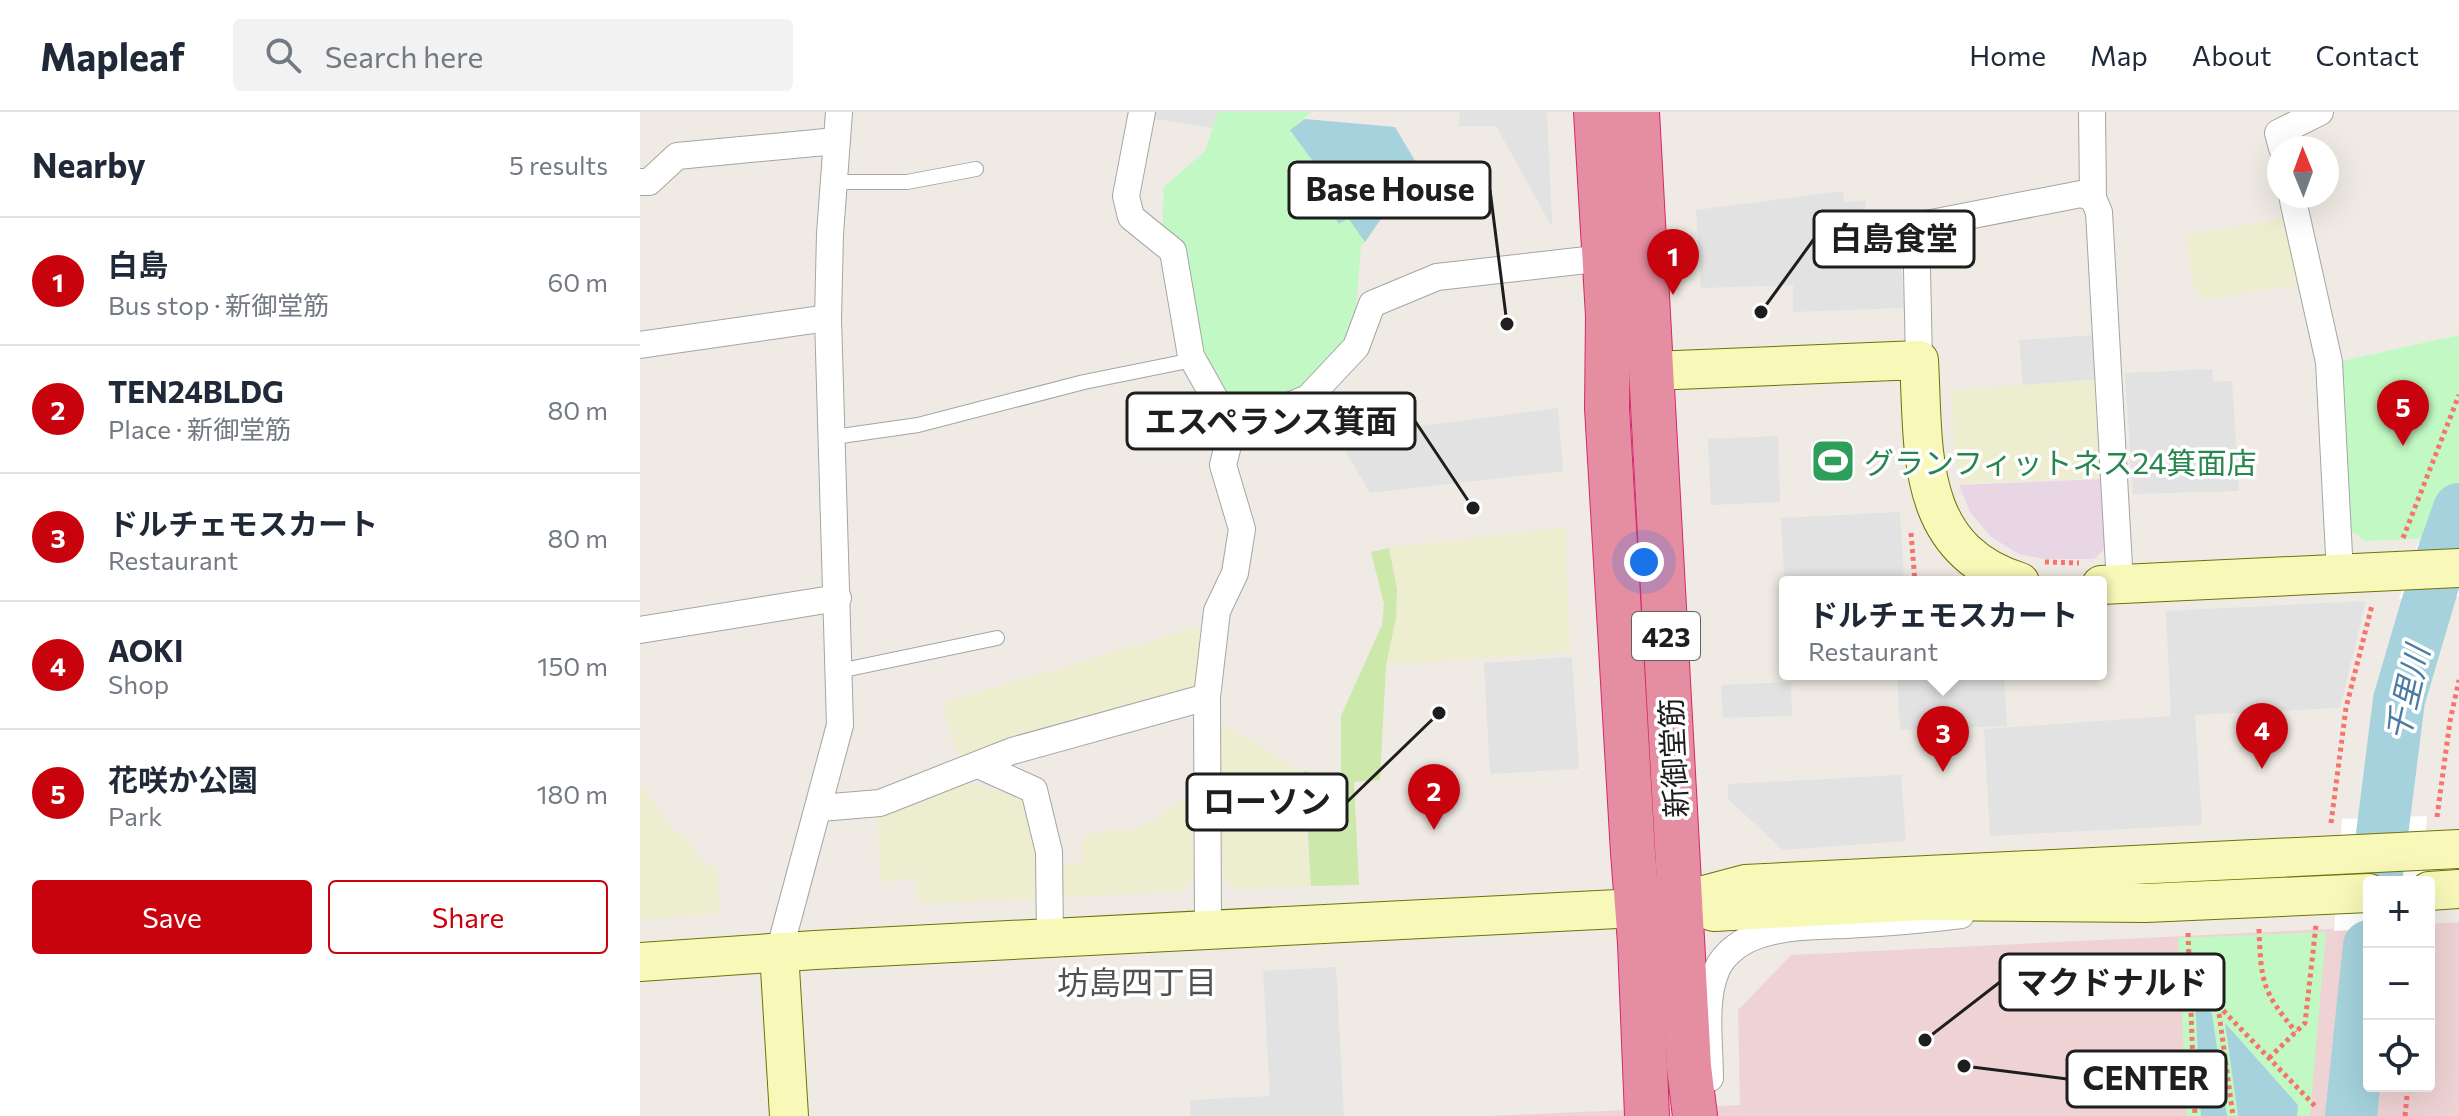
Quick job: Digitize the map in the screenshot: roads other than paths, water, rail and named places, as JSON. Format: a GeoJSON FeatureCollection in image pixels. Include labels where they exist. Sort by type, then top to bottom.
{"type":"FeatureCollection","features":[{"type":"Feature","properties":{"kind":"highway","name":"新御堂筋"},"geometry":{"type":"LineString","coordinates":[[1596,112],[1608,316],[1607,408],[1647,1116]]}},
{"type":"Feature","properties":{"kind":"highway","name":"新御堂筋"},"geometry":{"type":"LineString","coordinates":[[1637,112],[1689,1067],[1695,1116]]}},
{"type":"Feature","properties":{"kind":"street"},"geometry":{"type":"LineString","coordinates":[[789,1116],[779,952],[840,725],[834,437],[828,318],[839,112]]}},
{"type":"Feature","properties":{"kind":"street"},"geometry":{"type":"LineString","coordinates":[[1142,112],[1126,196],[1131,217],[1173,251],[1193,360],[1232,429],[1223,465],[1242,529],[1235,573],[1217,611],[1207,697],[1208,930]]}},
{"type":"Feature","properties":{"kind":"street"},"geometry":{"type":"LineString","coordinates":[[2092,112],[2093,198],[2099,212],[2113,576],[2340,574],[2404,560],[2459,568]]}},
{"type":"Feature","properties":{"kind":"street"},"geometry":{"type":"LineString","coordinates":[[2279,136],[2278,133],[2320,112]]}},
{"type":"Feature","properties":{"kind":"street"},"geometry":{"type":"LineString","coordinates":[[640,182],[649,182],[677,156],[836,141]]}},
{"type":"Feature","properties":{"kind":"street"},"geometry":{"type":"LineString","coordinates":[[2027,572],[1992,570],[1971,555],[1946,528],[1935,508],[1926,476],[1916,226],[2081,194],[2093,198]]}},
{"type":"Feature","properties":{"kind":"street"},"geometry":{"type":"LineString","coordinates":[[2295,208],[2329,362],[2340,574]]}},
{"type":"Feature","properties":{"kind":"street"},"geometry":{"type":"LineString","coordinates":[[1232,429],[1308,398],[1356,347],[1372,304],[1437,277],[1604,258]]}},
{"type":"Feature","properties":{"kind":"street"},"geometry":{"type":"LineString","coordinates":[[640,345],[828,318]]}},
{"type":"Feature","properties":{"kind":"street"},"geometry":{"type":"LineString","coordinates":[[1652,371],[1919,360]]}},
{"type":"Feature","properties":{"kind":"street"},"geometry":{"type":"LineString","coordinates":[[640,630],[838,598]]}},
{"type":"Feature","properties":{"kind":"street"},"geometry":{"type":"LineString","coordinates":[[820,808],[880,803],[1012,751],[1207,697]]}},
{"type":"Feature","properties":{"kind":"street"},"geometry":{"type":"LineString","coordinates":[[978,765],[1034,790],[1049,852],[1050,939]]}},
{"type":"Feature","properties":{"kind":"street"},"geometry":{"type":"LineString","coordinates":[[640,962],[779,952],[1637,908],[1681,901],[1745,884],[2335,844],[2440,842]]}},
{"type":"Feature","properties":{"kind":"street"},"geometry":{"type":"LineString","coordinates":[[2435,891],[2459,889]]}},
{"type":"Feature","properties":{"kind":"street"},"geometry":{"type":"LineString","coordinates":[[1681,901],[1714,912],[1921,901],[2341,903]]}},
{"type":"Feature","properties":{"kind":"street"},"geometry":{"type":"LineString","coordinates":[[1711,1116],[1710,1009],[1713,985],[1723,960],[1741,943],[1785,929],[1920,921],[2015,903]]}},
{"type":"Feature","properties":{"kind":"lane"},"geometry":{"type":"LineString","coordinates":[[833,182],[907,182],[976,169]]}},
{"type":"Feature","properties":{"kind":"lane"},"geometry":{"type":"LineString","coordinates":[[834,437],[918,425],[1084,382],[1193,360]]}},
{"type":"Feature","properties":{"kind":"lane"},"geometry":{"type":"LineString","coordinates":[[839,671],[997,638]]}},
{"type":"Feature","properties":{"kind":"water"},"geometry":{"type":"Polygon","coordinates":[[[1305,119],[1395,127],[1427,181],[1418,189],[1418,194],[1381,219],[1365,242],[1348,218],[1339,224],[1306,176],[1317,167],[1290,130],[1305,119]]]}},
{"type":"Feature","properties":{"kind":"water"},"geometry":{"type":"Polygon","coordinates":[[[2195,997],[2212,1014],[2227,1116],[2201,1116],[2195,997]]]}},
{"type":"Feature","properties":{"kind":"water"},"geometry":{"type":"Polygon","coordinates":[[[2225,1023],[2298,1105],[2297,1116],[2238,1116],[2225,1023]]]}},
{"type":"Feature","properties":{"kind":"waterway","name":"千里川"},"geometry":{"type":"LineString","coordinates":[[2377,876],[2399,700],[2437,571],[2459,509]]}},
{"type":"Feature","properties":{"kind":"waterway","name":"千里川"},"geometry":{"type":"LineString","coordinates":[[2351,1116],[2369,948]]}},
{"type":"Feature","properties":{"kind":"place","name":"白島"},"geometry":{"type":"Point","coordinates":[1673,295]}},
{"type":"Feature","properties":{"kind":"place","name":"白島食堂"},"geometry":{"type":"Point","coordinates":[1761,312]}},
{"type":"Feature","properties":{"kind":"place","name":"Base House"},"geometry":{"type":"Point","coordinates":[1507,324]}},
{"type":"Feature","properties":{"kind":"place","name":"花咲か公園"},"geometry":{"type":"Point","coordinates":[2403,446]}},
{"type":"Feature","properties":{"kind":"place","name":"グランフィットネス24箕面店"},"geometry":{"type":"Point","coordinates":[1833,461]}},
{"type":"Feature","properties":{"kind":"place","name":"エスペランス箕面"},"geometry":{"type":"Point","coordinates":[1473,508]}},
{"type":"Feature","properties":{"kind":"place","name":"ローソン"},"geometry":{"type":"Point","coordinates":[1439,713]}},
{"type":"Feature","properties":{"kind":"place","name":"AOKI"},"geometry":{"type":"Point","coordinates":[2262,769]}},
{"type":"Feature","properties":{"kind":"place","name":"ドルチェモスカート"},"geometry":{"type":"Point","coordinates":[1943,772]}},
{"type":"Feature","properties":{"kind":"place","name":"TEN24BLDG"},"geometry":{"type":"Point","coordinates":[1434,830]}},
{"type":"Feature","properties":{"kind":"place","name":"マクドナルド"},"geometry":{"type":"Point","coordinates":[1925,1040]}},
{"type":"Feature","properties":{"kind":"place","name":"CENTER"},"geometry":{"type":"Point","coordinates":[1964,1066]}},
{"type":"Feature","properties":{"kind":"district","name":"坊島四丁目"},"geometry":{"type":"Point","coordinates":[1137,981]}}]}
